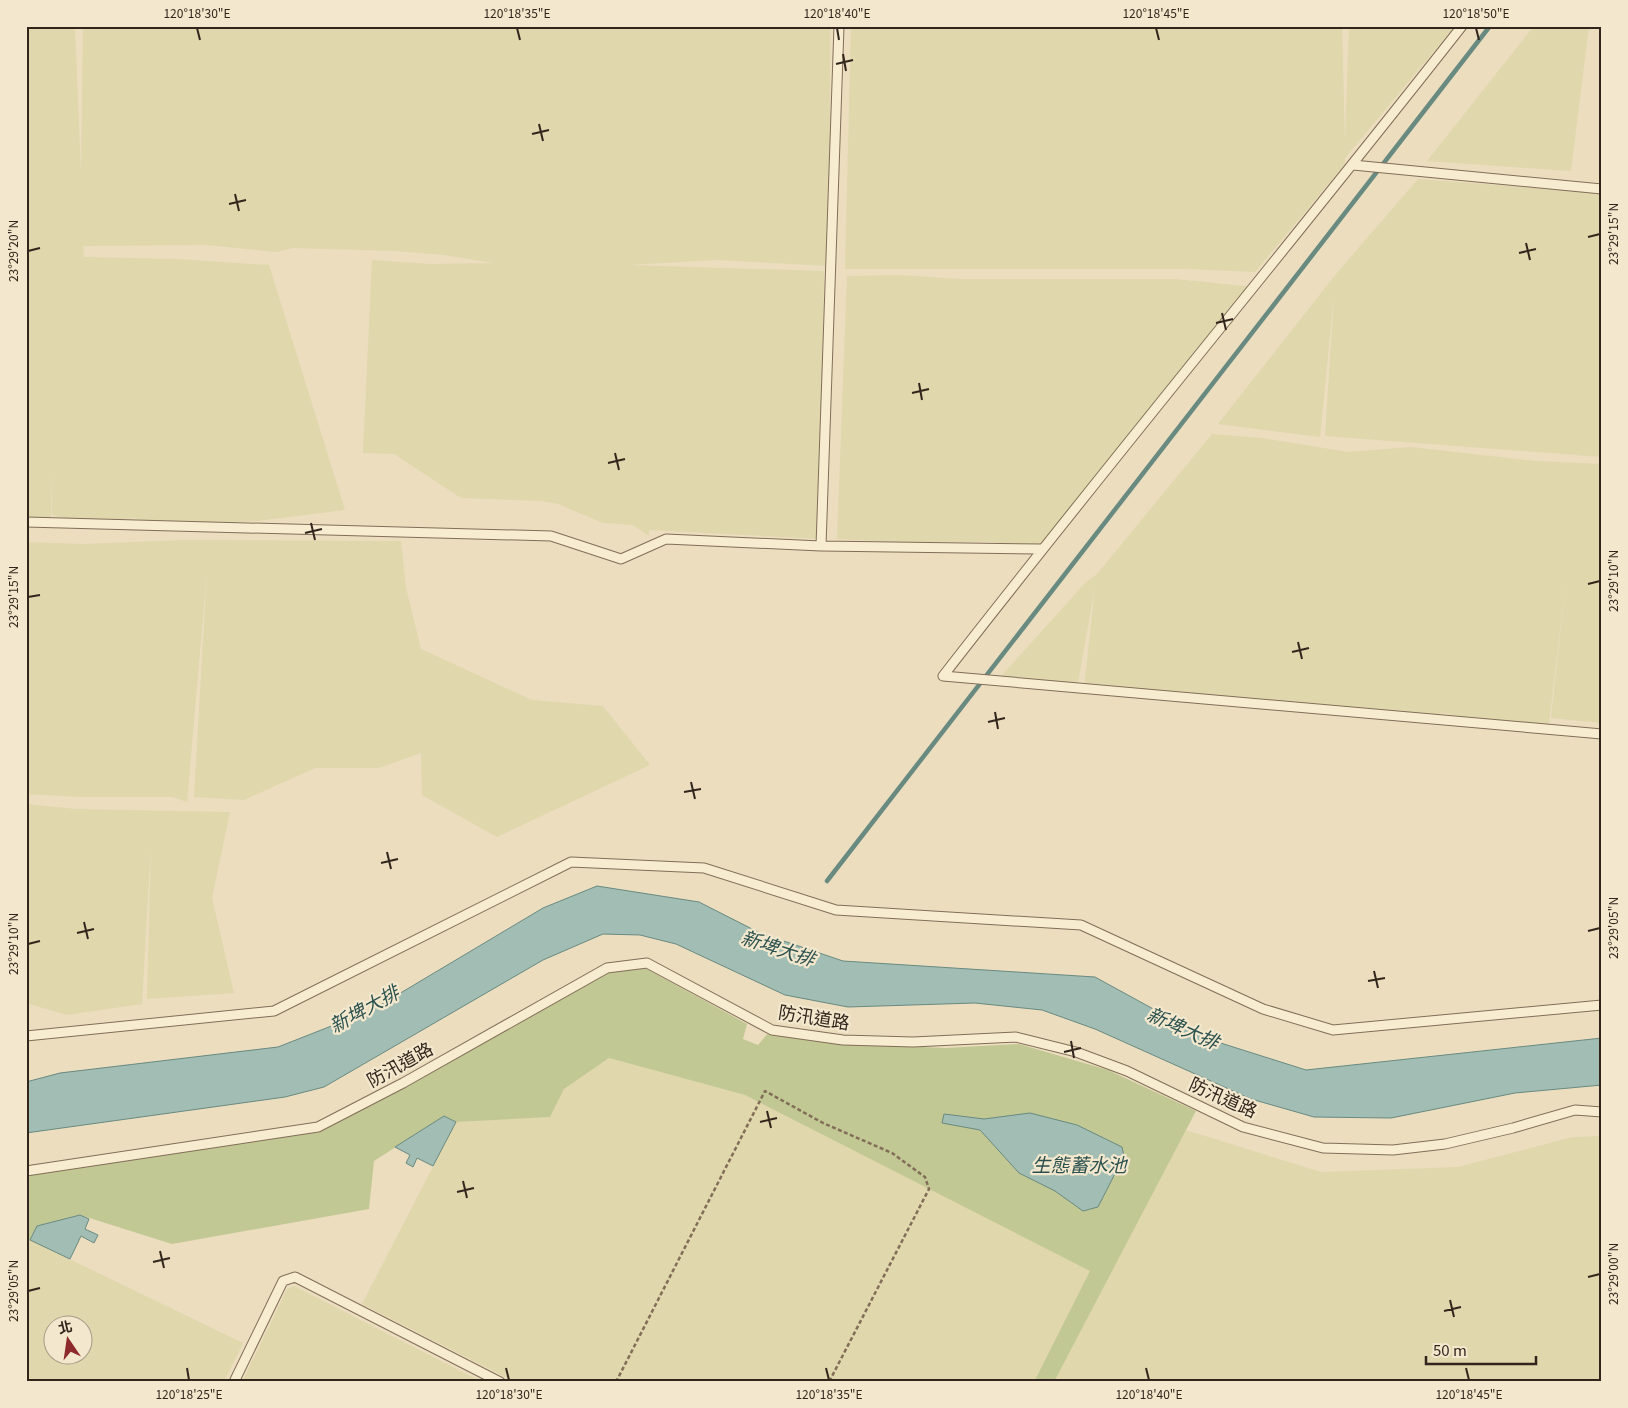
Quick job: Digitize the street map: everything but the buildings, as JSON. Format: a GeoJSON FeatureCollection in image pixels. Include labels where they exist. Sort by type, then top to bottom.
{"type":"FeatureCollection","features":[{"type":"Feature","properties":{"kind":"lane"},"geometry":{"type":"LineString","coordinates":[[821,546],[839,26]]}},
{"type":"Feature","properties":{"kind":"lane"},"geometry":{"type":"LineString","coordinates":[[1462,26],[1353,165],[1042,549],[944,676],[1602,734]]}},
{"type":"Feature","properties":{"kind":"lane"},"geometry":{"type":"LineString","coordinates":[[1353,165],[1602,189]]}},
{"type":"Feature","properties":{"kind":"lane"},"geometry":{"type":"LineString","coordinates":[[26,522],[551,536],[621,559],[666,539],[821,546],[1042,549]]}},
{"type":"Feature","properties":{"kind":"lane"},"geometry":{"type":"LineString","coordinates":[[26,1036],[274,1011],[571,862],[704,868],[836,910],[1081,925],[1263,1009],[1333,1030],[1602,1005]]}},
{"type":"Feature","properties":{"kind":"lane","name":"防汛道路"},"geometry":{"type":"LineString","coordinates":[[26,1171],[318,1127],[404,1083],[607,968],[647,963],[772,1030],[843,1040],[903,1042],[1016,1037],[1076,1052],[1127,1071],[1243,1128],[1323,1148],[1393,1150],[1446,1144],[1513,1128],[1575,1110],[1602,1112]]}},
{"type":"Feature","properties":{"kind":"lane"},"geometry":{"type":"LineString","coordinates":[[234,1382],[283,1281],[295,1277],[500,1382]]}},
{"type":"Feature","properties":{"kind":"path"},"geometry":{"type":"LineString","coordinates":[[616,1382],[765,1091],[823,1123],[892,1153],[925,1177],[929,1189],[829,1382]]}},
{"type":"Feature","properties":{"kind":"shaded area"},"geometry":{"type":"Polygon","coordinates":[[[26,26],[75,26],[81,174],[83,26],[830,26],[830,266],[717,260],[628,265],[824,271],[821,539],[649,530],[649,536],[633,525],[603,523],[558,504],[542,501],[461,498],[394,454],[363,453],[372,260],[430,264],[493,263],[445,255],[395,251],[293,248],[276,252],[206,245],[83,246],[84,257],[179,259],[269,265],[345,510],[257,521],[167,526],[134,518],[79,523],[52,515],[52,462],[51,523],[26,518],[26,26]]]}},
{"type":"Feature","properties":{"kind":"shaded area"},"geometry":{"type":"Polygon","coordinates":[[[851,26],[1342,26],[1345,143],[1349,26],[1455,26],[1345,158],[1345,164],[1255,272],[1186,269],[845,269],[851,26]]]}},
{"type":"Feature","properties":{"kind":"shaded area"},"geometry":{"type":"Polygon","coordinates":[[[1534,26],[1589,26],[1571,171],[1427,161],[1534,26]]]}},
{"type":"Feature","properties":{"kind":"shaded area"},"geometry":{"type":"Polygon","coordinates":[[[1418,179],[1602,193],[1602,457],[1325,436],[1334,296],[1320,437],[1218,424],[1336,274],[1418,179]]]}},
{"type":"Feature","properties":{"kind":"shaded area"},"geometry":{"type":"Polygon","coordinates":[[[900,275],[960,279],[1175,279],[1254,287],[1178,381],[1110,457],[1110,465],[1042,549],[994,542],[895,542],[837,539],[847,276],[900,275]]]}},
{"type":"Feature","properties":{"kind":"shaded area"},"geometry":{"type":"Polygon","coordinates":[[[1212,434],[1262,438],[1348,452],[1411,447],[1536,461],[1602,464],[1602,723],[1551,718],[1567,571],[1549,724],[1501,725],[1444,713],[1415,718],[1377,709],[1309,708],[1084,689],[1095,587],[1077,688],[997,681],[1085,583],[1097,574],[1212,434]]]}},
{"type":"Feature","properties":{"kind":"shaded area"},"geometry":{"type":"Polygon","coordinates":[[[183,540],[401,541],[406,588],[421,649],[532,700],[603,706],[650,765],[497,837],[422,795],[421,753],[379,768],[315,768],[244,800],[194,797],[207,571],[187,802],[173,797],[81,797],[26,794],[26,542],[84,544],[183,540]]]}},
{"type":"Feature","properties":{"kind":"shaded area"},"geometry":{"type":"Polygon","coordinates":[[[26,804],[76,809],[230,812],[212,898],[234,993],[147,999],[151,845],[142,1004],[67,1015],[26,1003],[26,804]]]}},
{"type":"Feature","properties":{"kind":"shaded area"},"geometry":{"type":"Polygon","coordinates":[[[609,1058],[745,1095],[1091,1271],[1034,1382],[515,1382],[362,1304],[456,1122],[550,1117],[564,1089],[609,1058]]]}},
{"type":"Feature","properties":{"kind":"shaded area"},"geometry":{"type":"Polygon","coordinates":[[[1186,1130],[1321,1172],[1458,1167],[1573,1137],[1602,1136],[1602,1382],[1054,1382],[1186,1130]]]}},
{"type":"Feature","properties":{"kind":"shaded area"},"geometry":{"type":"Polygon","coordinates":[[[30,1240],[243,1343],[224,1382],[26,1382],[26,1248],[30,1240]]]}},
{"type":"Feature","properties":{"kind":"shaded area"},"geometry":{"type":"Polygon","coordinates":[[[294,1286],[482,1382],[242,1382],[287,1289],[294,1286]]]}},
{"type":"Feature","properties":{"kind":"green space"},"geometry":{"type":"Polygon","coordinates":[[[645,968],[747,1024],[743,1039],[758,1045],[769,1032],[855,1044],[946,1048],[1019,1044],[1108,1070],[1196,1111],[1054,1382],[1034,1382],[1090,1271],[745,1095],[609,1058],[564,1089],[550,1117],[456,1122],[444,1116],[374,1161],[369,1209],[172,1244],[80,1215],[37,1226],[26,1248],[26,1176],[318,1132],[610,971],[645,968]]]}},
{"type":"Feature","properties":{"kind":"water","name":"新埤大排"},"geometry":{"type":"Polygon","coordinates":[[[597,886],[699,902],[760,933],[843,961],[1095,977],[1208,1039],[1306,1070],[1602,1038],[1602,1085],[1515,1093],[1391,1118],[1314,1117],[1251,1099],[1095,1029],[1042,1010],[975,1003],[848,1007],[785,995],[676,944],[640,935],[603,934],[543,960],[324,1087],[285,1097],[26,1133],[26,1082],[60,1073],[278,1047],[372,1010],[543,908],[597,886]]]}},
{"type":"Feature","properties":{"kind":"water","name":"生態蓄水池"},"geometry":{"type":"Polygon","coordinates":[[[1030,1113],[1077,1125],[1122,1147],[1124,1156],[1098,1207],[1083,1211],[1055,1191],[1019,1173],[980,1130],[942,1123],[944,1114],[984,1119],[1030,1113]]]}},
{"type":"Feature","properties":{"kind":"water"},"geometry":{"type":"Polygon","coordinates":[[[444,1116],[456,1122],[433,1166],[417,1158],[413,1167],[406,1163],[410,1155],[395,1147],[444,1116]]]}},
{"type":"Feature","properties":{"kind":"water"},"geometry":{"type":"Polygon","coordinates":[[[80,1215],[89,1219],[85,1229],[98,1235],[94,1243],[81,1236],[70,1259],[30,1240],[37,1226],[80,1215]]]}},
{"type":"Feature","properties":{"kind":"waterway"},"geometry":{"type":"LineString","coordinates":[[827,881],[1490,26]]}}]}
